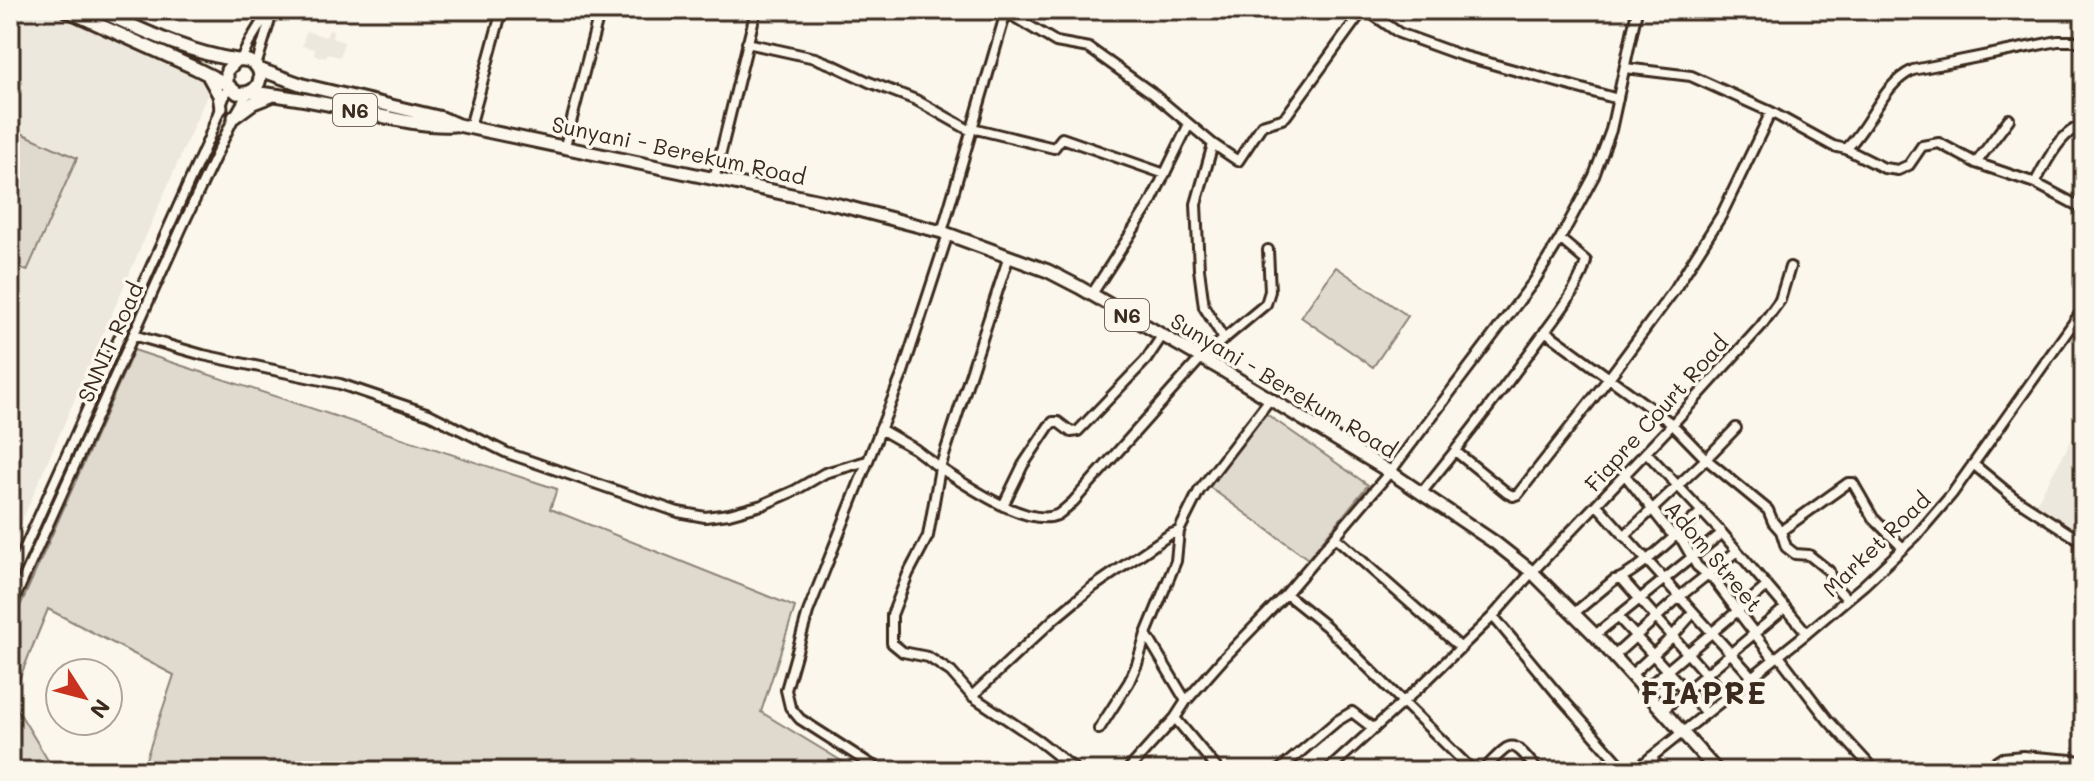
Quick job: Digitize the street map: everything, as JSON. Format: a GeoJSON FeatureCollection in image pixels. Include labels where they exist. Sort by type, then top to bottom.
{"type":"FeatureCollection","features":[{"type":"Feature","properties":{"kind":"main road","name":"N6"},"geometry":{"type":"LineString","coordinates":[[66,10],[206,73],[237,93],[250,92]]}},
{"type":"Feature","properties":{"kind":"main road","name":"N6"},"geometry":{"type":"LineString","coordinates":[[98,10],[176,44],[218,58],[247,60],[257,68]]}},
{"type":"Feature","properties":{"kind":"main road"},"geometry":{"type":"LineString","coordinates":[[228,86],[227,70],[239,60]]}},
{"type":"Feature","properties":{"kind":"main road"},"geometry":{"type":"LineString","coordinates":[[250,92],[259,82],[257,68]]}},
{"type":"Feature","properties":{"kind":"main road","name":"Sunyani - Berekum Road"},"geometry":{"type":"LineString","coordinates":[[257,68],[303,85],[464,126],[839,205],[945,233],[1048,271],[1270,399],[1422,492],[1494,542],[1532,572],[1595,635],[1717,771]]}},
{"type":"Feature","properties":{"kind":"main road"},"geometry":{"type":"LineString","coordinates":[[206,73],[215,85],[221,108]]}},
{"type":"Feature","properties":{"kind":"main road","name":"Sunyani - Berekum Road"},"geometry":{"type":"LineString","coordinates":[[250,92],[275,94],[413,122],[464,126]]}},
{"type":"Feature","properties":{"kind":"main road"},"geometry":{"type":"LineString","coordinates":[[234,117],[253,103],[275,94]]}},
{"type":"Feature","properties":{"kind":"street"},"geometry":{"type":"LineString","coordinates":[[239,60],[271,10]]}},
{"type":"Feature","properties":{"kind":"street"},"geometry":{"type":"LineString","coordinates":[[257,68],[271,10]]}},
{"type":"Feature","properties":{"kind":"street"},"geometry":{"type":"LineString","coordinates":[[464,126],[502,10]]}},
{"type":"Feature","properties":{"kind":"street"},"geometry":{"type":"LineString","coordinates":[[565,146],[600,10]]}},
{"type":"Feature","properties":{"kind":"street"},"geometry":{"type":"LineString","coordinates":[[714,180],[756,10]]}},
{"type":"Feature","properties":{"kind":"street"},"geometry":{"type":"LineString","coordinates":[[1127,771],[1223,659],[1286,594],[1390,472],[1535,280],[1594,176],[1611,130],[1637,10]]}},
{"type":"Feature","properties":{"kind":"street"},"geometry":{"type":"LineString","coordinates":[[881,771],[800,719],[790,707],[786,690],[808,612],[902,375],[945,233],[1005,11],[1056,42],[1089,48],[1238,161],[1262,125],[1286,116],[1358,17],[1369,12],[1399,33],[1460,55],[1618,99]]}},
{"type":"Feature","properties":{"kind":"street"},"geometry":{"type":"LineString","coordinates":[[1846,149],[1895,81],[1913,70],[2058,41],[2084,41]]}},
{"type":"Feature","properties":{"kind":"street"},"geometry":{"type":"LineString","coordinates":[[747,43],[824,62],[916,100],[972,130],[1054,148],[1062,138],[1165,174]]}},
{"type":"Feature","properties":{"kind":"street"},"geometry":{"type":"LineString","coordinates":[[1625,68],[1691,76],[1884,168],[1898,170],[1909,165],[1922,146],[1939,143],[1976,163],[2035,183],[2084,209]]}},
{"type":"Feature","properties":{"kind":"street","name":"SNNIT Road"},"geometry":{"type":"LineString","coordinates":[[10,581],[221,108],[228,86]]}},
{"type":"Feature","properties":{"kind":"street","name":"SNNIT Road"},"geometry":{"type":"LineString","coordinates":[[10,609],[234,117],[250,92]]}},
{"type":"Feature","properties":{"kind":"street"},"geometry":{"type":"LineString","coordinates":[[1455,451],[1513,496],[1518,494],[1675,289],[1709,235],[1771,112]]}},
{"type":"Feature","properties":{"kind":"street"},"geometry":{"type":"LineString","coordinates":[[1976,163],[2009,119]]}},
{"type":"Feature","properties":{"kind":"street"},"geometry":{"type":"LineString","coordinates":[[1092,294],[1151,202],[1189,124]]}},
{"type":"Feature","properties":{"kind":"street"},"geometry":{"type":"LineString","coordinates":[[2035,183],[2066,136],[2078,126],[2084,126]]}},
{"type":"Feature","properties":{"kind":"street"},"geometry":{"type":"LineString","coordinates":[[1213,144],[1196,204],[1199,269],[1204,307],[1224,339]]}},
{"type":"Feature","properties":{"kind":"street"},"geometry":{"type":"LineString","coordinates":[[1422,492],[1570,297],[1586,261],[1560,239]]}},
{"type":"Feature","properties":{"kind":"street"},"geometry":{"type":"LineString","coordinates":[[880,429],[1003,506],[1038,517],[1057,515],[1073,502],[1201,358],[1266,304],[1270,291],[1268,250]]}},
{"type":"Feature","properties":{"kind":"street"},"geometry":{"type":"LineString","coordinates":[[1009,256],[940,468],[928,536],[908,574],[892,615],[892,643],[903,652],[928,657],[951,672],[972,696],[1038,740],[1077,771]]}},
{"type":"Feature","properties":{"kind":"street","name":"Fiapre Court Road"},"geometry":{"type":"LineString","coordinates":[[1334,769],[1493,616],[1672,424],[1761,326],[1780,300],[1790,267]]}},
{"type":"Feature","properties":{"kind":"street","name":"Market Road"},"geometry":{"type":"LineString","coordinates":[[1634,771],[1807,633],[1903,548],[1952,494],[2084,308]]}},
{"type":"Feature","properties":{"kind":"street"},"geometry":{"type":"LineString","coordinates":[[1545,331],[1672,424],[1706,459],[1768,510],[1781,531],[1786,547],[1795,554],[1809,555],[1829,571],[1832,583],[1847,599]]}},
{"type":"Feature","properties":{"kind":"street"},"geometry":{"type":"LineString","coordinates":[[133,335],[203,355],[340,384],[429,414],[507,453],[678,512],[705,517],[762,505],[825,473],[867,461]]}},
{"type":"Feature","properties":{"kind":"street"},"geometry":{"type":"LineString","coordinates":[[1003,506],[1023,465],[1049,426],[1058,422],[1071,432],[1078,431],[1146,360],[1162,336]]}},
{"type":"Feature","properties":{"kind":"street"},"geometry":{"type":"LineString","coordinates":[[1099,729],[1129,682],[1176,561],[1179,531],[1199,491],[1270,399]]}},
{"type":"Feature","properties":{"kind":"street"},"geometry":{"type":"LineString","coordinates":[[1624,536],[1736,428]]}},
{"type":"Feature","properties":{"kind":"street"},"geometry":{"type":"LineString","coordinates":[[73,441],[83,446]]}},
{"type":"Feature","properties":{"kind":"street"},"geometry":{"type":"LineString","coordinates":[[1646,452],[1722,533],[1807,633]]}},
{"type":"Feature","properties":{"kind":"street"},"geometry":{"type":"LineString","coordinates":[[66,457],[76,460]]}},
{"type":"Feature","properties":{"kind":"street"},"geometry":{"type":"LineString","coordinates":[[1973,464],[2013,497],[2084,543]]}},
{"type":"Feature","properties":{"kind":"street","name":"Adom Street"},"geometry":{"type":"LineString","coordinates":[[1625,475],[1682,540],[1697,566],[1714,580],[1755,634],[1875,771]]}},
{"type":"Feature","properties":{"kind":"street"},"geometry":{"type":"LineString","coordinates":[[1781,531],[1848,483],[1853,483],[1873,518],[1903,548]]}},
{"type":"Feature","properties":{"kind":"street"},"geometry":{"type":"LineString","coordinates":[[1597,505],[1752,677]]}},
{"type":"Feature","properties":{"kind":"street"},"geometry":{"type":"LineString","coordinates":[[1573,614],[1614,580],[1622,579],[1646,561],[1702,511]]}},
{"type":"Feature","properties":{"kind":"street"},"geometry":{"type":"LineString","coordinates":[[972,696],[1090,589],[1179,531]]}},
{"type":"Feature","properties":{"kind":"street"},"geometry":{"type":"LineString","coordinates":[[1595,635],[1722,533]]}},
{"type":"Feature","properties":{"kind":"street"},"geometry":{"type":"LineString","coordinates":[[1335,537],[1461,648]]}},
{"type":"Feature","properties":{"kind":"street"},"geometry":{"type":"LineString","coordinates":[[1614,656],[1679,597],[1737,551]]}},
{"type":"Feature","properties":{"kind":"street"},"geometry":{"type":"LineString","coordinates":[[1622,579],[1726,697]]}},
{"type":"Feature","properties":{"kind":"street"},"geometry":{"type":"LineString","coordinates":[[1644,690],[1767,586]]}},
{"type":"Feature","properties":{"kind":"street"},"geometry":{"type":"LineString","coordinates":[[1286,594],[1326,626],[1473,771]]}},
{"type":"Feature","properties":{"kind":"street"},"geometry":{"type":"LineString","coordinates":[[1663,710],[1785,608]]}},
{"type":"Feature","properties":{"kind":"street"},"geometry":{"type":"LineString","coordinates":[[1631,675],[1693,613]]}},
{"type":"Feature","properties":{"kind":"street"},"geometry":{"type":"LineString","coordinates":[[1493,616],[1626,771]]}},
{"type":"Feature","properties":{"kind":"street"},"geometry":{"type":"LineString","coordinates":[[1618,617],[1706,713]]}},
{"type":"Feature","properties":{"kind":"street"},"geometry":{"type":"LineString","coordinates":[[1146,634],[1186,701]]}},
{"type":"Feature","properties":{"kind":"street"},"geometry":{"type":"LineString","coordinates":[[1278,771],[1352,712],[1374,729]]}},
{"type":"Feature","properties":{"kind":"street"},"geometry":{"type":"LineString","coordinates":[[1175,718],[1219,771]]}},
{"type":"Feature","properties":{"kind":"street"},"geometry":{"type":"LineString","coordinates":[[1482,771],[1506,748],[1514,746],[1519,747],[1538,771]]}},
{"type":"Feature","properties":{"kind":"street"},"geometry":{"type":"LineString","coordinates":[[1982,771],[2002,758],[2023,756],[2084,761]]}},
{"type":"Feature","properties":{"kind":"street"},"geometry":{"type":"LineString","coordinates":[[1651,757],[1662,771]]}},
{"type":"Feature","properties":{"kind":"shaded area"},"geometry":{"type":"Polygon","coordinates":[[[10,10],[65,10],[215,77],[10,548],[10,10]]]}},
{"type":"Feature","properties":{"kind":"shaded area"},"geometry":{"type":"Polygon","coordinates":[[[329,30],[333,31],[332,38],[344,42],[340,57],[314,55],[315,49],[302,46],[306,31],[326,37],[329,30]]]}},
{"type":"Feature","properties":{"kind":"shaded area"},"geometry":{"type":"Polygon","coordinates":[[[10,128],[77,158],[27,271],[10,263],[10,128]]]}},
{"type":"Feature","properties":{"kind":"shaded area"},"geometry":{"type":"Polygon","coordinates":[[[1336,267],[1408,316],[1373,367],[1301,317],[1336,267]]]}},
{"type":"Feature","properties":{"kind":"shaded area"},"geometry":{"type":"Polygon","coordinates":[[[134,350],[557,489],[550,509],[795,607],[761,712],[858,771],[142,771],[174,675],[48,609],[11,699],[49,762],[70,771],[10,771],[10,629],[134,350]]]}},
{"type":"Feature","properties":{"kind":"shaded area"},"geometry":{"type":"Polygon","coordinates":[[[1265,413],[1368,485],[1308,559],[1208,486],[1265,413]]]}},
{"type":"Feature","properties":{"kind":"shaded area"},"geometry":{"type":"Polygon","coordinates":[[[2084,418],[2084,538],[2034,507],[2084,418]]]}},
{"type":"Feature","properties":{"kind":"district","name":"FIAPRE"},"geometry":{"type":"Point","coordinates":[1704,692]}}]}
